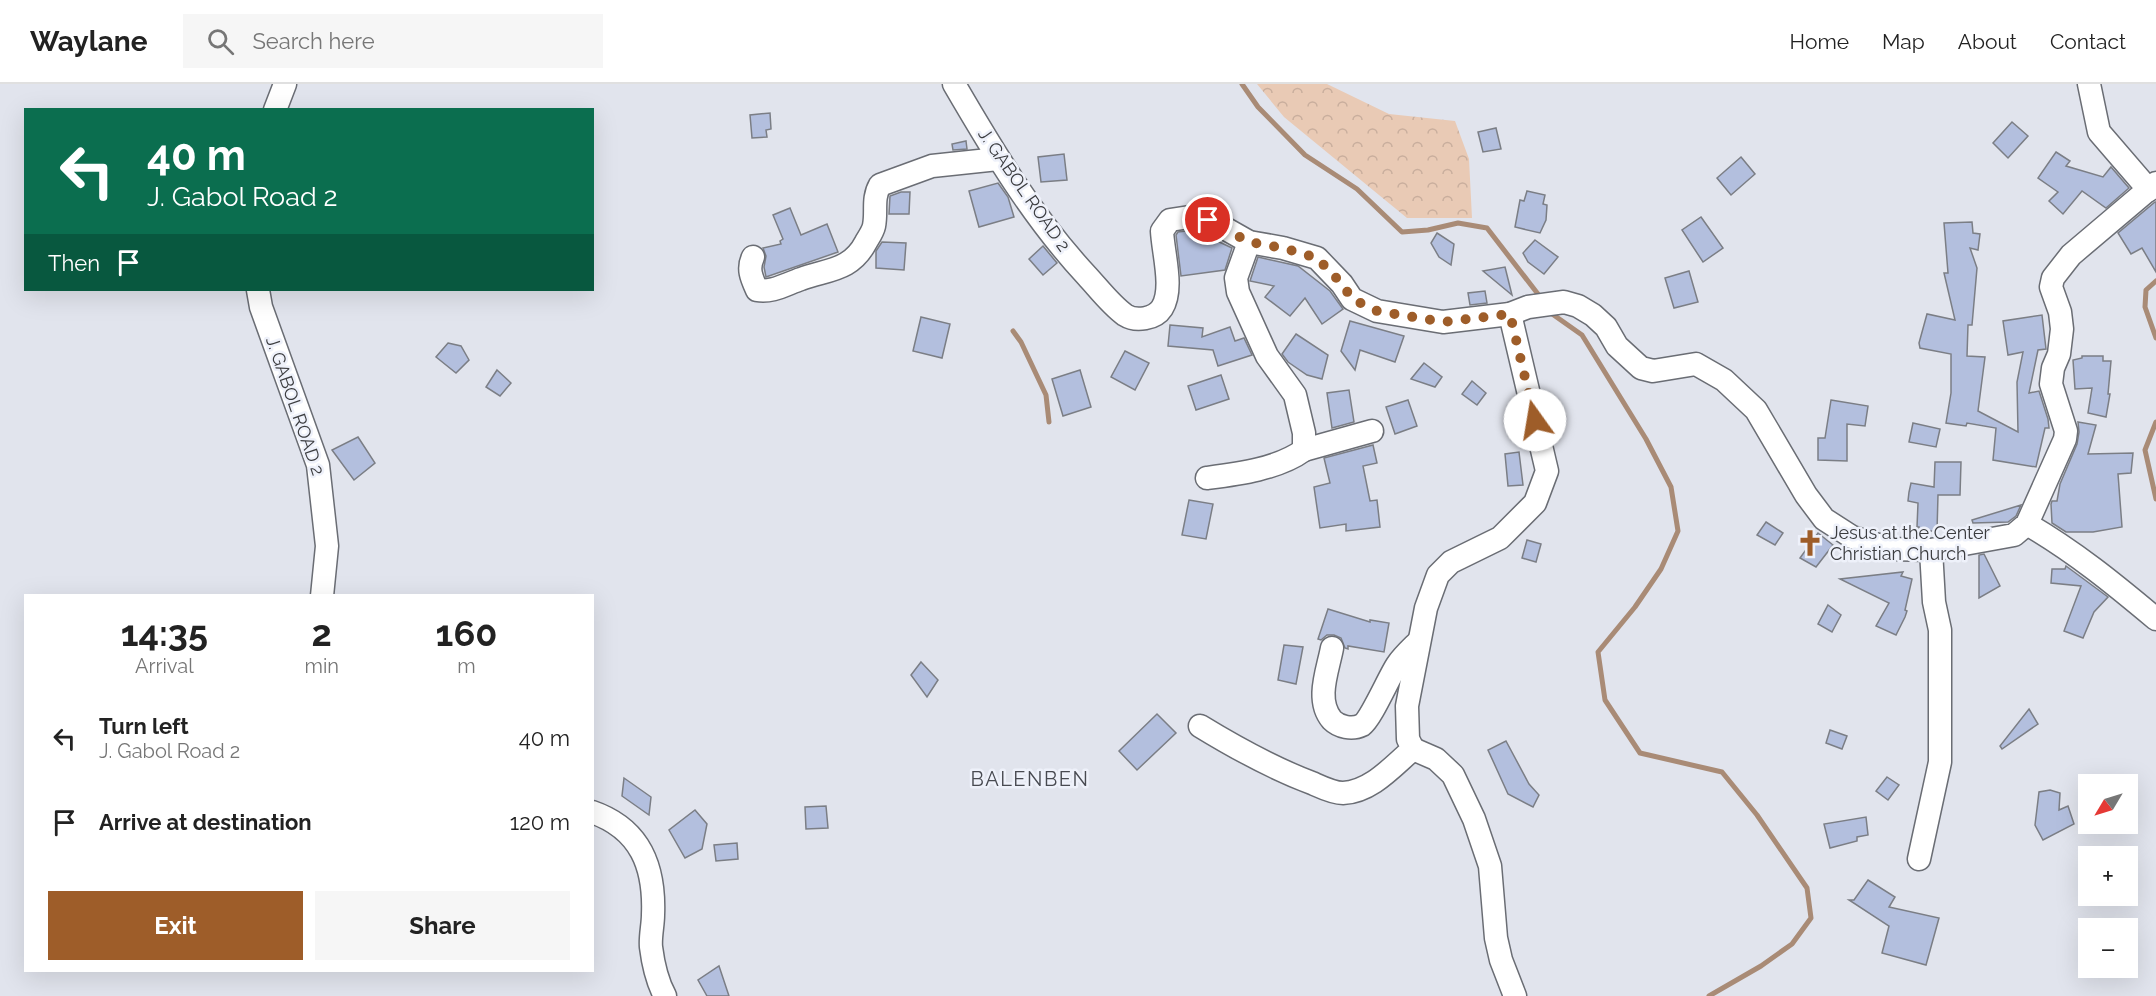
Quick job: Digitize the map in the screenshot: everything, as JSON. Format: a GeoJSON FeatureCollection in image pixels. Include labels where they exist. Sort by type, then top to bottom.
{"type":"FeatureCollection","features":[{"type":"Feature","properties":{"kind":"street"},"geometry":{"type":"LineString","coordinates":[[276,108],[285,84]]}},
{"type":"Feature","properties":{"kind":"street","name":"J. GABOL ROAD 2"},"geometry":{"type":"LineString","coordinates":[[954,84],[998,159],[1054,239],[1127,316],[1137,319],[1152,317],[1162,309],[1168,276],[1162,231],[1170,220],[1196,216],[1219,225],[1249,242],[1283,248],[1317,258],[1342,284],[1352,299],[1377,311],[1443,322],[1563,302],[1578,306],[1593,315],[1606,327],[1623,352],[1641,368],[1653,371],[1696,364],[1724,380],[1756,410],[1806,495],[1824,519],[1852,537],[1891,549],[1931,550]]}},
{"type":"Feature","properties":{"kind":"street"},"geometry":{"type":"LineString","coordinates":[[1919,859],[1940,762],[1940,630],[1934,602],[1931,550],[2014,535],[2027,524],[2065,439],[2066,432],[2051,384],[2053,368],[2059,354],[2062,329],[2060,312],[2051,287],[2053,278],[2072,255],[2152,186],[2099,132],[2089,84]]}},
{"type":"Feature","properties":{"kind":"street"},"geometry":{"type":"LineString","coordinates":[[753,257],[750,264],[752,279],[757,290],[766,292],[827,272],[851,262],[862,249],[874,226],[875,193],[880,185],[932,166],[998,159]]}},
{"type":"Feature","properties":{"kind":"street"},"geometry":{"type":"LineString","coordinates":[[1249,242],[1236,278],[1238,292],[1267,356],[1295,395],[1304,433],[1304,450]]}},
{"type":"Feature","properties":{"kind":"street","name":"J. GABOL ROAD 2"},"geometry":{"type":"LineString","coordinates":[[258,291],[279,359],[318,465],[327,546],[322,594]]}},
{"type":"Feature","properties":{"kind":"street"},"geometry":{"type":"LineString","coordinates":[[1515,996],[1501,960],[1496,939],[1490,866],[1474,819],[1453,775],[1436,759],[1413,749],[1408,738],[1407,706],[1426,608],[1438,575],[1451,562],[1500,538],[1535,503],[1547,471],[1519,310]]}},
{"type":"Feature","properties":{"kind":"street"},"geometry":{"type":"LineString","coordinates":[[1207,478],[1227,476],[1271,465],[1287,460],[1304,450],[1372,431]]}},
{"type":"Feature","properties":{"kind":"street"},"geometry":{"type":"LineString","coordinates":[[2027,524],[2100,571],[2156,619]]}},
{"type":"Feature","properties":{"kind":"street"},"geometry":{"type":"LineString","coordinates":[[1332,648],[1323,690],[1326,709],[1337,725],[1352,728],[1363,724],[1371,715],[1399,662],[1419,641]]}},
{"type":"Feature","properties":{"kind":"street"},"geometry":{"type":"LineString","coordinates":[[1200,726],[1238,750],[1326,789],[1343,793],[1376,781],[1413,749]]}},
{"type":"Feature","properties":{"kind":"street"},"geometry":{"type":"LineString","coordinates":[[594,813],[622,827],[638,844],[648,864],[653,890],[651,947],[665,996]]}},
{"type":"Feature","properties":{"kind":"green space"},"geometry":{"type":"Polygon","coordinates":[[[1257,84],[1327,84],[1389,114],[1455,121],[1469,159],[1472,218],[1407,218],[1284,117],[1257,84]]]}},
{"type":"Feature","properties":{"kind":"building"},"geometry":{"type":"Polygon","coordinates":[[[770,113],[771,129],[766,130],[767,137],[752,138],[750,115],[770,113]]]}},
{"type":"Feature","properties":{"kind":"building"},"geometry":{"type":"Polygon","coordinates":[[[2012,122],[2028,136],[2008,158],[1993,143],[2012,122]]]}},
{"type":"Feature","properties":{"kind":"building"},"geometry":{"type":"Polygon","coordinates":[[[1496,128],[1501,149],[1483,152],[1478,132],[1496,128]]]}},
{"type":"Feature","properties":{"kind":"building"},"geometry":{"type":"Polygon","coordinates":[[[966,141],[967,149],[953,150],[952,144],[966,141]]]}},
{"type":"Feature","properties":{"kind":"building"},"geometry":{"type":"Polygon","coordinates":[[[2056,152],[2070,161],[2066,166],[2103,177],[2111,167],[2129,188],[2106,208],[2082,191],[2063,214],[2049,201],[2058,192],[2038,178],[2056,152]]]}},
{"type":"Feature","properties":{"kind":"building"},"geometry":{"type":"Polygon","coordinates":[[[1064,154],[1067,180],[1041,182],[1038,157],[1064,154]]]}},
{"type":"Feature","properties":{"kind":"building"},"geometry":{"type":"Polygon","coordinates":[[[1741,157],[1755,174],[1731,195],[1717,178],[1741,157]]]}},
{"type":"Feature","properties":{"kind":"building"},"geometry":{"type":"Polygon","coordinates":[[[998,183],[1008,197],[1014,217],[979,227],[969,191],[998,183]]]}},
{"type":"Feature","properties":{"kind":"building"},"geometry":{"type":"Polygon","coordinates":[[[1527,191],[1545,195],[1543,204],[1547,205],[1546,220],[1540,233],[1515,227],[1520,200],[1524,201],[1527,191]]]}},
{"type":"Feature","properties":{"kind":"building"},"geometry":{"type":"Polygon","coordinates":[[[910,192],[909,214],[889,214],[890,196],[910,192]]]}},
{"type":"Feature","properties":{"kind":"building"},"geometry":{"type":"Polygon","coordinates":[[[2155,202],[2156,272],[2142,248],[2131,254],[2118,233],[2155,202]]]}},
{"type":"Feature","properties":{"kind":"building"},"geometry":{"type":"Polygon","coordinates":[[[790,208],[801,235],[827,224],[838,252],[766,277],[764,267],[766,256],[763,248],[781,244],[780,241],[783,239],[773,215],[790,208]]]}},
{"type":"Feature","properties":{"kind":"building"},"geometry":{"type":"Polygon","coordinates":[[[1701,217],[1723,248],[1703,262],[1682,230],[1701,217]]]}},
{"type":"Feature","properties":{"kind":"building"},"geometry":{"type":"Polygon","coordinates":[[[1972,222],[1973,233],[1980,234],[1978,250],[1970,248],[1977,268],[1972,325],[1968,325],[1967,356],[1985,357],[1978,411],[2018,432],[2017,382],[2023,352],[2008,355],[2003,321],[2042,315],[2046,349],[2038,350],[2029,393],[2039,391],[2049,428],[2045,428],[2036,467],[1993,460],[1996,428],[1967,423],[1966,426],[1946,423],[1951,393],[1951,354],[1920,348],[1919,343],[1927,314],[1955,320],[1944,273],[1948,273],[1944,223],[1972,222]]]}},
{"type":"Feature","properties":{"kind":"building"},"geometry":{"type":"Polygon","coordinates":[[[1194,230],[1232,248],[1225,270],[1181,276],[1176,235],[1178,232],[1194,230]]]}},
{"type":"Feature","properties":{"kind":"building"},"geometry":{"type":"Polygon","coordinates":[[[1437,233],[1454,244],[1451,265],[1439,257],[1431,243],[1437,233]]]}},
{"type":"Feature","properties":{"kind":"building"},"geometry":{"type":"Polygon","coordinates":[[[1535,240],[1558,257],[1544,274],[1528,262],[1523,253],[1535,240]]]}},
{"type":"Feature","properties":{"kind":"building"},"geometry":{"type":"Polygon","coordinates":[[[882,242],[906,243],[904,270],[876,268],[876,251],[882,242]]]}},
{"type":"Feature","properties":{"kind":"building"},"geometry":{"type":"Polygon","coordinates":[[[1043,246],[1057,263],[1043,275],[1029,259],[1043,246]]]}},
{"type":"Feature","properties":{"kind":"building"},"geometry":{"type":"Polygon","coordinates":[[[1258,257],[1298,266],[1330,291],[1343,309],[1322,324],[1305,298],[1290,316],[1265,297],[1274,286],[1250,281],[1258,257]]]}},
{"type":"Feature","properties":{"kind":"building"},"geometry":{"type":"Polygon","coordinates":[[[1505,267],[1512,295],[1483,271],[1505,267]]]}},
{"type":"Feature","properties":{"kind":"building"},"geometry":{"type":"Polygon","coordinates":[[[1689,271],[1698,302],[1674,308],[1665,278],[1689,271]]]}},
{"type":"Feature","properties":{"kind":"building"},"geometry":{"type":"Polygon","coordinates":[[[1485,291],[1487,303],[1470,305],[1468,293],[1485,291]]]}},
{"type":"Feature","properties":{"kind":"building"},"geometry":{"type":"Polygon","coordinates":[[[921,317],[950,324],[942,358],[913,351],[921,317]]]}},
{"type":"Feature","properties":{"kind":"building"},"geometry":{"type":"Polygon","coordinates":[[[1350,321],[1404,336],[1395,362],[1360,350],[1355,370],[1341,351],[1350,321]]]}},
{"type":"Feature","properties":{"kind":"building"},"geometry":{"type":"Polygon","coordinates":[[[1170,325],[1203,328],[1202,337],[1230,327],[1235,341],[1244,338],[1252,355],[1218,366],[1213,350],[1168,346],[1170,325]]]}},
{"type":"Feature","properties":{"kind":"building"},"geometry":{"type":"Polygon","coordinates":[[[1296,334],[1328,355],[1322,379],[1307,375],[1288,362],[1282,354],[1296,334]]]}},
{"type":"Feature","properties":{"kind":"building"},"geometry":{"type":"Polygon","coordinates":[[[448,343],[461,346],[469,360],[456,373],[436,357],[448,343]]]}},
{"type":"Feature","properties":{"kind":"building"},"geometry":{"type":"Polygon","coordinates":[[[1125,351],[1149,363],[1135,390],[1111,377],[1125,351]]]}},
{"type":"Feature","properties":{"kind":"building"},"geometry":{"type":"Polygon","coordinates":[[[2082,356],[2103,356],[2103,361],[2111,361],[2108,394],[2110,394],[2106,417],[2088,413],[2092,388],[2075,389],[2073,360],[2082,358],[2082,356]]]}},
{"type":"Feature","properties":{"kind":"building"},"geometry":{"type":"Polygon","coordinates":[[[1424,363],[1442,377],[1435,387],[1411,379],[1424,363]]]}},
{"type":"Feature","properties":{"kind":"building"},"geometry":{"type":"Polygon","coordinates":[[[497,370],[511,383],[500,396],[486,387],[497,370]]]}},
{"type":"Feature","properties":{"kind":"building"},"geometry":{"type":"Polygon","coordinates":[[[1080,370],[1091,407],[1063,416],[1052,379],[1080,370]]]}},
{"type":"Feature","properties":{"kind":"building"},"geometry":{"type":"Polygon","coordinates":[[[1221,375],[1229,399],[1196,410],[1188,386],[1221,375]]]}},
{"type":"Feature","properties":{"kind":"building"},"geometry":{"type":"Polygon","coordinates":[[[1472,381],[1486,393],[1477,405],[1462,394],[1472,381]]]}},
{"type":"Feature","properties":{"kind":"building"},"geometry":{"type":"Polygon","coordinates":[[[1349,390],[1354,422],[1332,428],[1327,393],[1349,390]]]}},
{"type":"Feature","properties":{"kind":"building"},"geometry":{"type":"Polygon","coordinates":[[[1408,400],[1417,426],[1395,434],[1386,407],[1408,400]]]}},
{"type":"Feature","properties":{"kind":"building"},"geometry":{"type":"Polygon","coordinates":[[[1831,400],[1868,406],[1865,426],[1847,424],[1847,461],[1818,460],[1818,438],[1825,438],[1831,400]]]}},
{"type":"Feature","properties":{"kind":"building"},"geometry":{"type":"Polygon","coordinates":[[[2078,422],[2096,425],[2088,454],[2133,453],[2131,473],[2118,474],[2122,527],[2093,532],[2066,532],[2052,523],[2051,504],[2052,501],[2057,501],[2060,484],[2077,444],[2078,422]]]}},
{"type":"Feature","properties":{"kind":"building"},"geometry":{"type":"Polygon","coordinates":[[[1913,423],[1940,429],[1936,447],[1909,442],[1913,423]]]}},
{"type":"Feature","properties":{"kind":"building"},"geometry":{"type":"Polygon","coordinates":[[[358,437],[375,463],[354,480],[332,450],[358,437]]]}},
{"type":"Feature","properties":{"kind":"building"},"geometry":{"type":"Polygon","coordinates":[[[1373,445],[1377,463],[1363,466],[1370,501],[1377,500],[1380,527],[1346,531],[1346,524],[1320,528],[1314,487],[1330,483],[1324,458],[1373,445]]]}},
{"type":"Feature","properties":{"kind":"building"},"geometry":{"type":"Polygon","coordinates":[[[1519,452],[1523,485],[1508,486],[1505,454],[1519,452]]]}},
{"type":"Feature","properties":{"kind":"building"},"geometry":{"type":"Polygon","coordinates":[[[1935,462],[1961,462],[1960,495],[1938,495],[1937,531],[1919,531],[1917,527],[1918,503],[1908,501],[1911,483],[1934,487],[1935,462]]]}},
{"type":"Feature","properties":{"kind":"building"},"geometry":{"type":"Polygon","coordinates":[[[1189,500],[1213,504],[1206,539],[1182,535],[1189,500]]]}},
{"type":"Feature","properties":{"kind":"building"},"geometry":{"type":"Polygon","coordinates":[[[2021,505],[2016,516],[2008,522],[1973,523],[1972,520],[2021,505]]]}},
{"type":"Feature","properties":{"kind":"building"},"geometry":{"type":"Polygon","coordinates":[[[1766,522],[1783,533],[1775,545],[1757,535],[1766,522]]]}},
{"type":"Feature","properties":{"kind":"building"},"geometry":{"type":"Polygon","coordinates":[[[1818,533],[1833,545],[1816,567],[1800,558],[1818,533]]]}},
{"type":"Feature","properties":{"kind":"building"},"geometry":{"type":"Polygon","coordinates":[[[1527,540],[1541,544],[1536,562],[1522,558],[1527,540]]]}},
{"type":"Feature","properties":{"kind":"building"},"geometry":{"type":"Polygon","coordinates":[[[1984,554],[2000,586],[1979,598],[1979,555],[1984,554]]]}},
{"type":"Feature","properties":{"kind":"building"},"geometry":{"type":"Polygon","coordinates":[[[2066,566],[2108,597],[2094,612],[2083,638],[2064,631],[2081,586],[2051,583],[2052,569],[2065,569],[2066,566]]]}},
{"type":"Feature","properties":{"kind":"building"},"geometry":{"type":"Polygon","coordinates":[[[1903,572],[1901,576],[1912,579],[1905,610],[1907,611],[1896,635],[1876,626],[1889,603],[1840,579],[1903,572]]]}},
{"type":"Feature","properties":{"kind":"building"},"geometry":{"type":"Polygon","coordinates":[[[1828,605],[1841,615],[1832,632],[1818,624],[1828,605]]]}},
{"type":"Feature","properties":{"kind":"building"},"geometry":{"type":"Polygon","coordinates":[[[1328,609],[1370,622],[1370,620],[1389,623],[1384,652],[1348,646],[1348,649],[1345,648],[1341,638],[1334,635],[1318,639],[1328,609]]]}},
{"type":"Feature","properties":{"kind":"building"},"geometry":{"type":"Polygon","coordinates":[[[1284,645],[1303,647],[1296,684],[1278,680],[1284,645]]]}},
{"type":"Feature","properties":{"kind":"building"},"geometry":{"type":"Polygon","coordinates":[[[921,662],[938,680],[927,697],[911,675],[921,662]]]}},
{"type":"Feature","properties":{"kind":"building"},"geometry":{"type":"Polygon","coordinates":[[[2029,709],[2038,724],[2002,749],[2000,746],[2029,709]]]}},
{"type":"Feature","properties":{"kind":"building"},"geometry":{"type":"Polygon","coordinates":[[[1157,714],[1176,733],[1137,770],[1119,751],[1157,714]]]}},
{"type":"Feature","properties":{"kind":"building"},"geometry":{"type":"Polygon","coordinates":[[[1830,730],[1847,736],[1842,749],[1826,743],[1830,730]]]}},
{"type":"Feature","properties":{"kind":"building"},"geometry":{"type":"Polygon","coordinates":[[[1506,741],[1529,784],[1539,795],[1533,807],[1508,794],[1488,750],[1506,741]]]}},
{"type":"Feature","properties":{"kind":"building"},"geometry":{"type":"Polygon","coordinates":[[[1887,777],[1899,785],[1888,800],[1876,791],[1887,777]]]}},
{"type":"Feature","properties":{"kind":"building"},"geometry":{"type":"Polygon","coordinates":[[[624,778],[651,797],[649,815],[622,796],[624,778]]]}},
{"type":"Feature","properties":{"kind":"building"},"geometry":{"type":"Polygon","coordinates":[[[2050,790],[2060,793],[2059,810],[2068,806],[2074,824],[2043,840],[2035,825],[2039,792],[2050,790]]]}},
{"type":"Feature","properties":{"kind":"building"},"geometry":{"type":"Polygon","coordinates":[[[826,806],[828,828],[806,829],[805,807],[826,806]]]}},
{"type":"Feature","properties":{"kind":"building"},"geometry":{"type":"Polygon","coordinates":[[[695,810],[707,824],[702,849],[685,858],[669,830],[695,810]]]}},
{"type":"Feature","properties":{"kind":"building"},"geometry":{"type":"Polygon","coordinates":[[[1866,817],[1868,835],[1857,837],[1857,841],[1830,848],[1824,824],[1866,817]]]}},
{"type":"Feature","properties":{"kind":"building"},"geometry":{"type":"Polygon","coordinates":[[[737,843],[738,859],[716,861],[714,845],[737,843]]]}},
{"type":"Feature","properties":{"kind":"building"},"geometry":{"type":"Polygon","coordinates":[[[1868,880],[1895,897],[1889,907],[1939,918],[1926,965],[1882,953],[1889,926],[1849,900],[1854,900],[1868,880]]]}},
{"type":"Feature","properties":{"kind":"building"},"geometry":{"type":"Polygon","coordinates":[[[719,966],[729,996],[707,996],[698,980],[719,966]]]}},
{"type":"Feature","properties":{"kind":"waterway"},"geometry":{"type":"LineString","coordinates":[[1242,84],[1258,107],[1305,155],[1357,189],[1402,232],[1428,230],[1458,223],[1487,228],[1541,298]]}},
{"type":"Feature","properties":{"kind":"waterway"},"geometry":{"type":"LineString","coordinates":[[2156,281],[2146,290],[2145,307],[2156,338]]}},
{"type":"Feature","properties":{"kind":"waterway"},"geometry":{"type":"LineString","coordinates":[[1548,311],[1582,335],[1646,439],[1671,487],[1678,531],[1661,569],[1635,607],[1598,652],[1605,700],[1640,753],[1722,772],[1757,815],[1807,888],[1811,918],[1792,944],[1761,966],[1709,996]]}},
{"type":"Feature","properties":{"kind":"waterway"},"geometry":{"type":"LineString","coordinates":[[1013,331],[1021,342],[1046,395],[1049,422]]}},
{"type":"Feature","properties":{"kind":"waterway"},"geometry":{"type":"LineString","coordinates":[[2156,422],[2145,450],[2156,499]]}},
{"type":"Feature","properties":{"kind":"place","name":"Jesus at the Center Christian Church"},"geometry":{"type":"Point","coordinates":[1810,543]}},
{"type":"Feature","properties":{"kind":"district","name":"BALENBEN"},"geometry":{"type":"Point","coordinates":[1030,779]}},
{"type":"Feature","properties":{"kind":"route"},"geometry":{"type":"LineString","coordinates":[[1208,220],[1249,242],[1283,248],[1317,258],[1342,284],[1352,299],[1377,311],[1443,322],[1510,314],[1535,420]]}}]}
